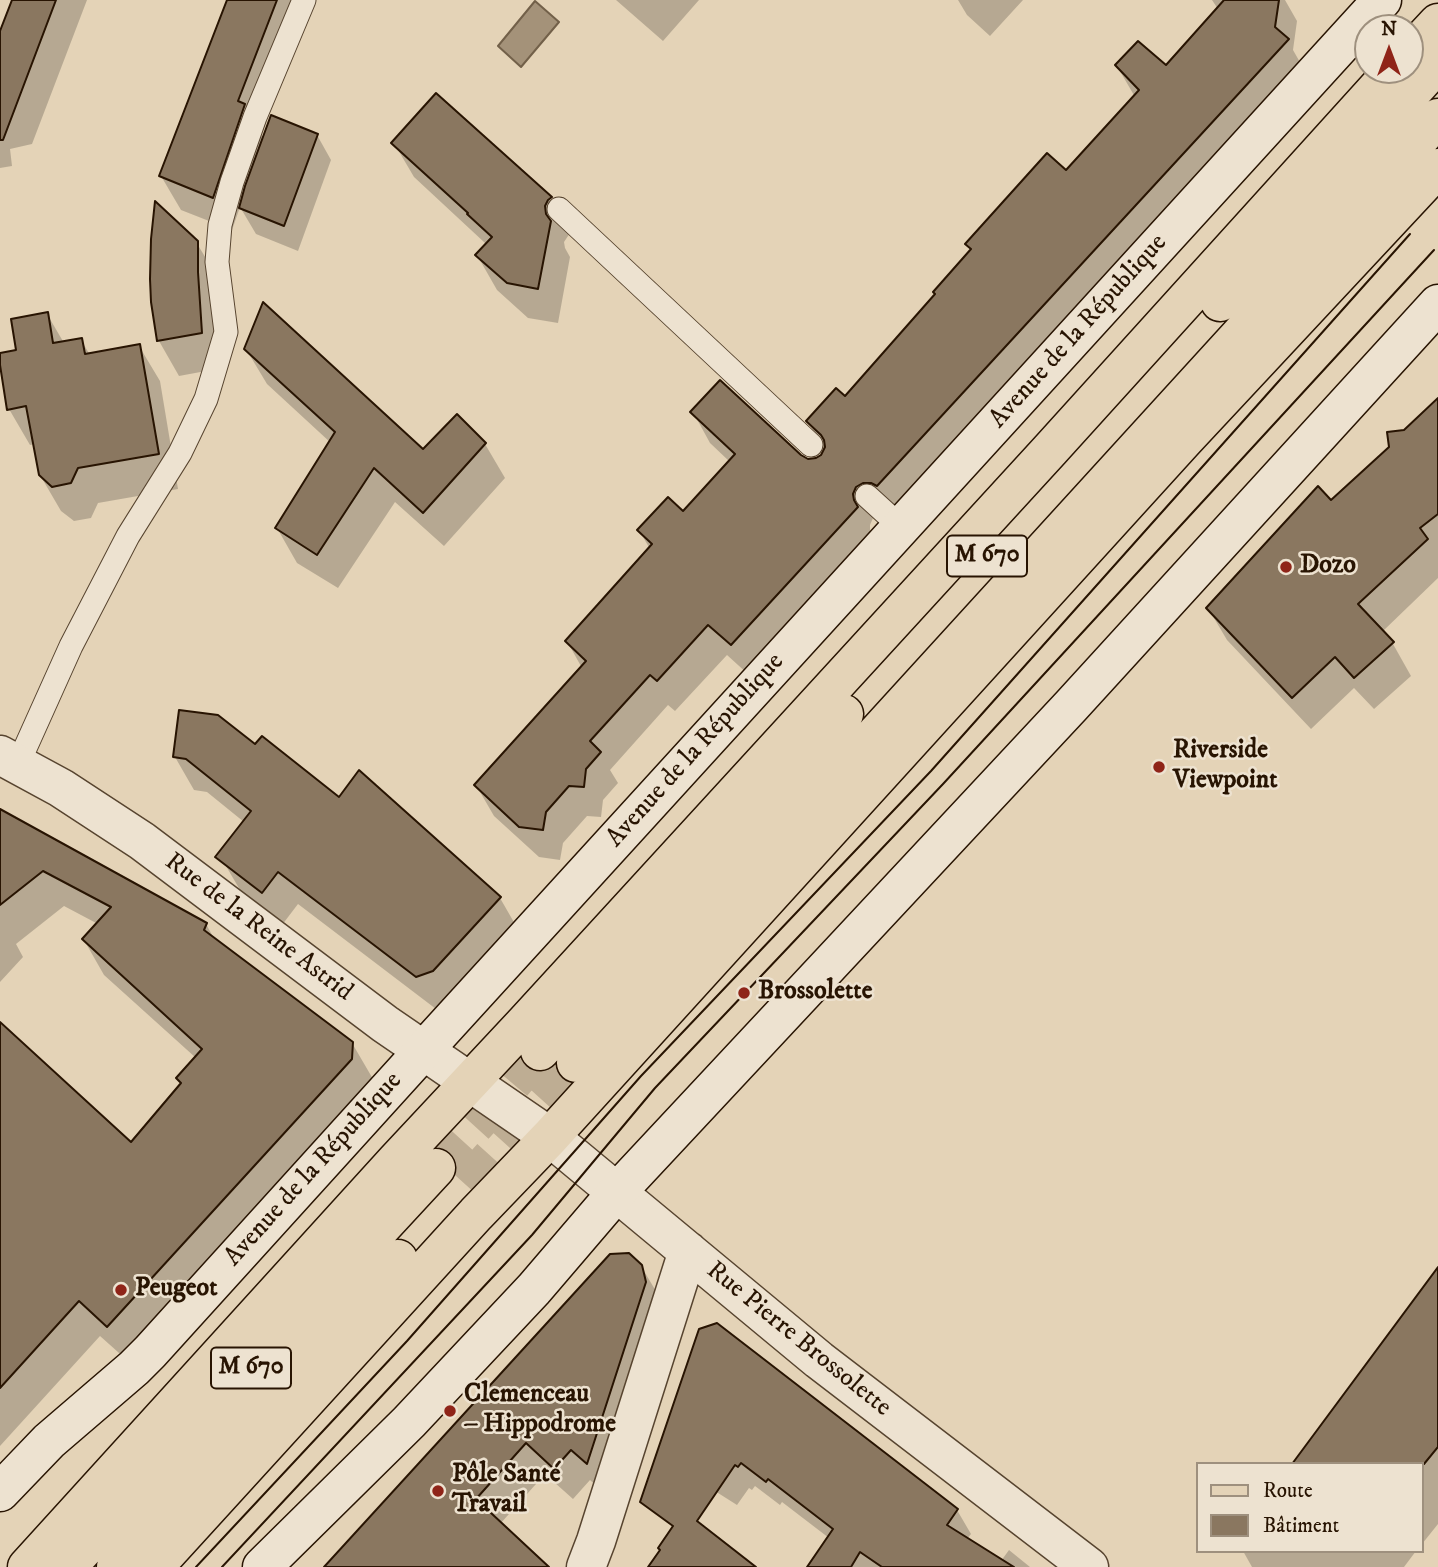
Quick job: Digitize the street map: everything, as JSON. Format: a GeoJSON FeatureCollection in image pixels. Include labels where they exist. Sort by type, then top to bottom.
{"type":"FeatureCollection","features":[{"type":"Feature","properties":{"kind":"main road"},"geometry":{"type":"LineString","coordinates":[[1424,38],[1438,23]]}},
{"type":"Feature","properties":{"kind":"main road","name":"M 670"},"geometry":{"type":"LineString","coordinates":[[540,1051],[1438,63]]}},
{"type":"Feature","properties":{"kind":"main road"},"geometry":{"type":"LineString","coordinates":[[27,1567],[1050,450],[1381,84]]}},
{"type":"Feature","properties":{"kind":"main road","name":"M 670"},"geometry":{"type":"LineString","coordinates":[[576,1063],[1438,118]]}},
{"type":"Feature","properties":{"kind":"main road"},"geometry":{"type":"LineString","coordinates":[[154,1567],[475,1214],[550,1137],[1184,440],[1438,168]]}},
{"type":"Feature","properties":{"kind":"main road","name":"M 670"},"geometry":{"type":"LineString","coordinates":[[67,1567],[451,1177],[116,1567]]}},
{"type":"Feature","properties":{"kind":"street","name":"Avenue de la République"},"geometry":{"type":"LineString","coordinates":[[0,1492],[69,1422],[150,1352],[1382,0]]}},
{"type":"Feature","properties":{"kind":"street"},"geometry":{"type":"LineString","coordinates":[[262,1567],[423,1408],[542,1279],[617,1192],[1071,706],[1438,304]]}},
{"type":"Feature","properties":{"kind":"street","name":"Rue de la Reine Astrid"},"geometry":{"type":"LineString","coordinates":[[9,760],[61,788],[142,841],[385,1024],[510,1110]]}},
{"type":"Feature","properties":{"kind":"street","name":"Rue Pierre Brossolette"},"geometry":{"type":"LineString","coordinates":[[510,1110],[550,1137],[819,1360],[1089,1567]]}},
{"type":"Feature","properties":{"kind":"street"},"geometry":{"type":"LineString","coordinates":[[586,1567],[688,1251]]}},
{"type":"Feature","properties":{"kind":"lane"},"geometry":{"type":"LineString","coordinates":[[9,760],[128,536],[180,453],[206,399],[226,332],[217,262],[220,225],[255,117],[304,0]]}},
{"type":"Feature","properties":{"kind":"lane"},"geometry":{"type":"LineString","coordinates":[[559,209],[811,445]]}},
{"type":"Feature","properties":{"kind":"lane"},"geometry":{"type":"LineString","coordinates":[[867,496],[901,527]]}},
{"type":"Feature","properties":{"kind":"shaded area"},"geometry":{"type":"Polygon","coordinates":[[[535,1],[559,22],[521,67],[498,46],[535,1]]]}},
{"type":"Feature","properties":{"kind":"building"},"geometry":{"type":"Polygon","coordinates":[[[12,0],[56,0],[3,140],[0,140],[0,31],[12,0]]]}},
{"type":"Feature","properties":{"kind":"building"},"geometry":{"type":"Polygon","coordinates":[[[227,0],[277,0],[238,101],[245,104],[213,198],[159,176],[227,0]]]}},
{"type":"Feature","properties":{"kind":"building"},"geometry":{"type":"Polygon","coordinates":[[[1224,0],[1279,0],[1275,27],[1289,39],[877,486],[863,483],[856,487],[853,494],[858,507],[731,645],[708,625],[657,681],[650,675],[590,741],[601,752],[586,769],[584,787],[569,786],[546,812],[543,830],[519,827],[474,785],[586,661],[565,641],[652,544],[637,530],[668,497],[683,511],[735,454],[690,412],[720,380],[801,455],[808,459],[821,455],[825,447],[824,440],[806,421],[836,388],[845,396],[971,249],[965,244],[1047,153],[1066,170],[1139,90],[1115,65],[1138,41],[1166,65],[1224,0]]]}},
{"type":"Feature","properties":{"kind":"building"},"geometry":{"type":"Polygon","coordinates":[[[436,93],[552,197],[545,206],[551,221],[538,289],[507,283],[475,255],[492,237],[391,143],[436,93]]]}},
{"type":"Feature","properties":{"kind":"building"},"geometry":{"type":"Polygon","coordinates":[[[271,115],[318,134],[284,226],[239,208],[271,115]]]}},
{"type":"Feature","properties":{"kind":"building"},"geometry":{"type":"Polygon","coordinates":[[[155,201],[198,241],[202,333],[157,341],[150,279],[155,201]]]}},
{"type":"Feature","properties":{"kind":"building"},"geometry":{"type":"Polygon","coordinates":[[[263,302],[423,449],[457,414],[486,443],[423,513],[374,468],[317,555],[275,528],[335,432],[244,349],[263,302]]]}},
{"type":"Feature","properties":{"kind":"building"},"geometry":{"type":"Polygon","coordinates":[[[48,312],[53,343],[82,338],[85,354],[140,344],[159,454],[78,468],[71,483],[52,487],[39,475],[26,406],[7,410],[0,353],[16,350],[11,319],[48,312]]]}},
{"type":"Feature","properties":{"kind":"building"},"geometry":{"type":"Polygon","coordinates":[[[1438,398],[1438,514],[1420,528],[1428,539],[1358,604],[1394,642],[1354,678],[1335,657],[1292,698],[1206,608],[1318,486],[1331,500],[1389,447],[1387,432],[1404,430],[1438,398]]]}},
{"type":"Feature","properties":{"kind":"building"},"geometry":{"type":"Polygon","coordinates":[[[179,710],[218,715],[255,744],[262,736],[339,797],[359,770],[501,897],[433,971],[416,977],[278,872],[262,893],[215,857],[251,811],[186,759],[173,757],[179,710]]]}},
{"type":"Feature","properties":{"kind":"building"},"geometry":{"type":"Polygon","coordinates":[[[0,809],[207,923],[204,930],[353,1042],[352,1059],[107,1327],[79,1301],[0,1388],[0,1022],[131,1142],[181,1083],[176,1078],[202,1049],[82,939],[111,907],[43,871],[0,905],[0,809]]]}},
{"type":"Feature","properties":{"kind":"building"},"geometry":{"type":"Polygon","coordinates":[[[629,1253],[642,1265],[646,1282],[587,1464],[571,1450],[554,1469],[526,1443],[476,1499],[549,1567],[324,1567],[610,1254],[629,1253]]]}},
{"type":"Feature","properties":{"kind":"building"},"geometry":{"type":"Polygon","coordinates":[[[1438,1267],[1438,1447],[1424,1464],[1293,1462],[1438,1267]]]}},
{"type":"Feature","properties":{"kind":"building"},"geometry":{"type":"Polygon","coordinates":[[[717,1323],[958,1509],[947,1525],[1014,1567],[882,1567],[860,1552],[851,1567],[807,1567],[833,1529],[768,1479],[766,1482],[741,1463],[738,1467],[735,1465],[697,1521],[756,1567],[648,1567],[673,1526],[640,1502],[699,1329],[717,1323]]]}},
{"type":"Feature","properties":{"kind":"tunnel"},"geometry":{"type":"LineString","coordinates":[[436,1168],[540,1051]]}},
{"type":"Feature","properties":{"kind":"tunnel"},"geometry":{"type":"LineString","coordinates":[[466,1185],[576,1063]]}},
{"type":"Feature","properties":{"kind":"tram line"},"geometry":{"type":"LineString","coordinates":[[196,1567],[407,1341],[641,1076],[931,771],[1410,234]]}},
{"type":"Feature","properties":{"kind":"tram line"},"geometry":{"type":"LineString","coordinates":[[222,1567],[532,1235],[655,1088],[943,784],[1434,250]]}},
{"type":"Feature","properties":{"kind":"place","name":"Dozo"},"geometry":{"type":"Point","coordinates":[1286,567]}},
{"type":"Feature","properties":{"kind":"place","name":"Riverside Viewpoint"},"geometry":{"type":"Point","coordinates":[1159,767]}},
{"type":"Feature","properties":{"kind":"place","name":"Brossolette"},"geometry":{"type":"Point","coordinates":[744,993]}},
{"type":"Feature","properties":{"kind":"place","name":"Peugeot"},"geometry":{"type":"Point","coordinates":[121,1290]}},
{"type":"Feature","properties":{"kind":"place","name":"Clemenceau – Hippodrome"},"geometry":{"type":"Point","coordinates":[450,1411]}},
{"type":"Feature","properties":{"kind":"place","name":"Pôle Santé Travail"},"geometry":{"type":"Point","coordinates":[438,1491]}}]}
